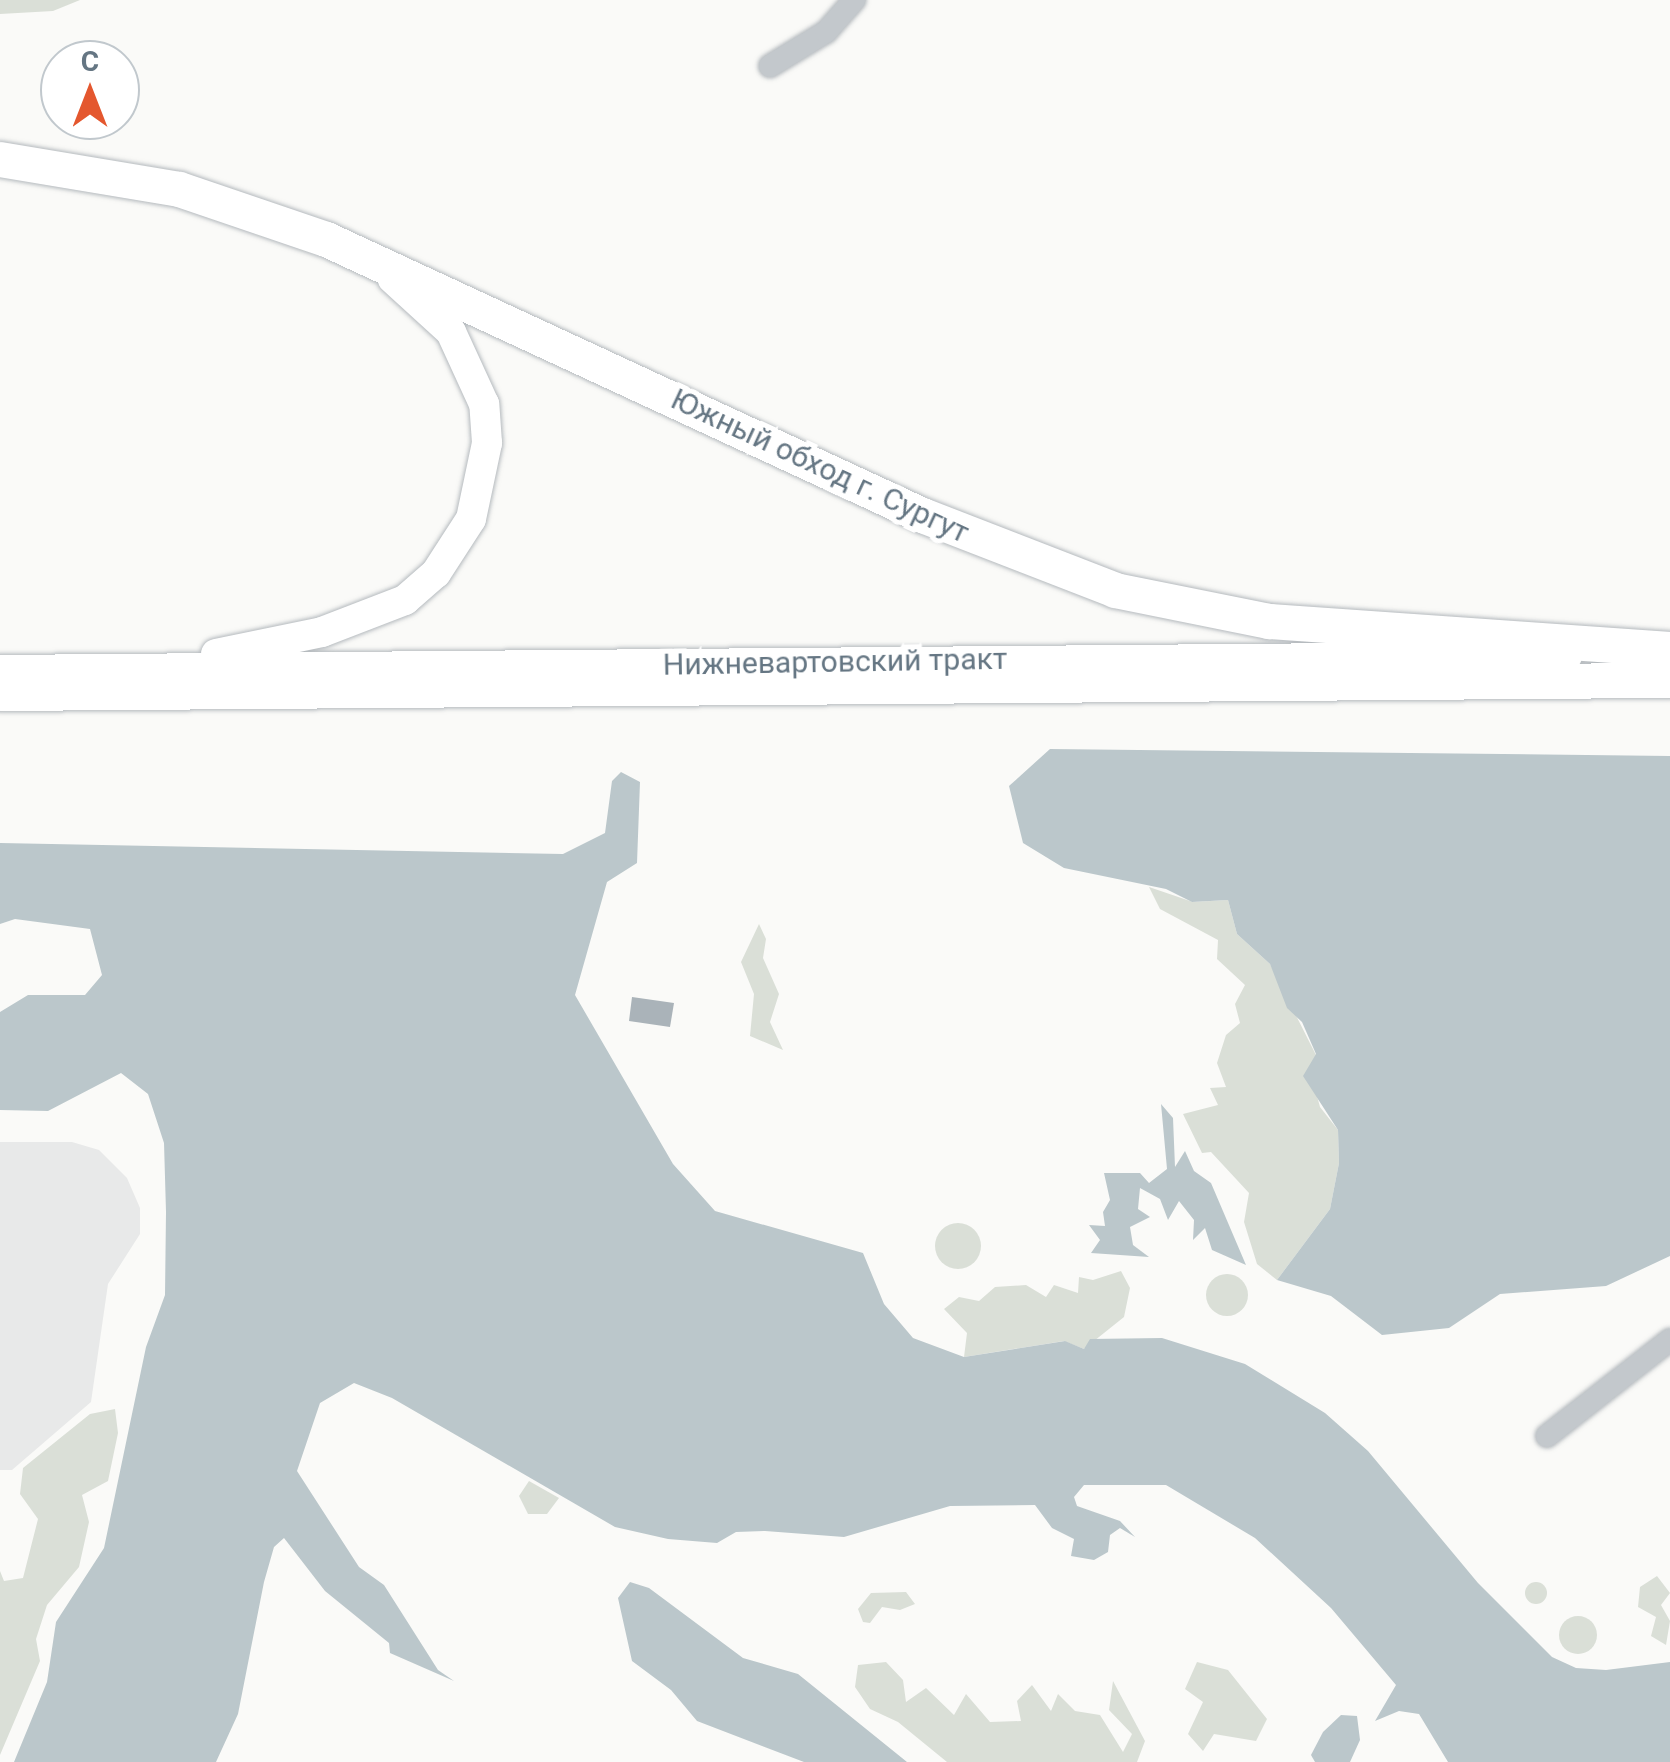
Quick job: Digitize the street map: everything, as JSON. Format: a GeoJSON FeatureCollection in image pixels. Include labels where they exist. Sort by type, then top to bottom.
{"type":"FeatureCollection","features":[{"type":"Feature","properties":{"kind":"highway","name":"Южный обход г. Сургут"},"geometry":{"type":"LineString","coordinates":[[0,160],[178,189],[326,239],[922,516],[1116,590],[1269,622],[1670,653]]}},
{"type":"Feature","properties":{"kind":"highway","name":"Нижневартовский тракт"},"geometry":{"type":"LineString","coordinates":[[0,693],[1670,680]]}},
{"type":"Feature","properties":{"kind":"main road"},"geometry":{"type":"LineString","coordinates":[[84,670],[194,659],[375,615],[405,600],[459,544],[482,484],[487,443],[484,404],[470,364],[427,306],[326,239]]}},
{"type":"Feature","properties":{"kind":"main road","name":"Нижневартовский тракт"},"geometry":{"type":"LineString","coordinates":[[0,670],[1670,653]]}},
{"type":"Feature","properties":{"kind":"lane"},"geometry":{"type":"LineString","coordinates":[[770,66],[826,32],[854,0]]}},
{"type":"Feature","properties":{"kind":"lane"},"geometry":{"type":"LineString","coordinates":[[1547,1436],[1670,1340]]}},
{"type":"Feature","properties":{"kind":"shaded area"},"geometry":{"type":"Polygon","coordinates":[[[0,0],[80,0],[53,11],[0,14],[0,0]]]}},
{"type":"Feature","properties":{"kind":"shaded area"},"geometry":{"type":"Polygon","coordinates":[[[1050,749],[1670,756],[1670,1256],[1606,1286],[1500,1294],[1449,1328],[1382,1335],[1331,1296],[1277,1280],[1330,1209],[1339,1163],[1338,1130],[1303,1076],[1316,1054],[1302,1022],[1287,1008],[1270,964],[1237,934],[1228,900],[1192,902],[1166,889],[1064,868],[1023,843],[1009,786],[1050,749]]]}},
{"type":"Feature","properties":{"kind":"shaded area"},"geometry":{"type":"Polygon","coordinates":[[[621,772],[640,782],[637,863],[607,882],[575,995],[673,1164],[715,1211],[863,1253],[884,1304],[913,1338],[964,1357],[1065,1341],[1084,1349],[1090,1339],[1162,1338],[1245,1364],[1325,1413],[1368,1451],[1478,1583],[1552,1657],[1576,1668],[1606,1670],[1670,1662],[1670,1762],[1448,1762],[1419,1714],[1399,1711],[1375,1721],[1396,1685],[1331,1608],[1255,1538],[1166,1485],[1084,1485],[1074,1497],[1077,1506],[1120,1521],[1135,1537],[1120,1528],[1110,1535],[1108,1552],[1094,1560],[1071,1556],[1074,1539],[1052,1528],[1035,1505],[950,1506],[844,1537],[765,1531],[736,1532],[717,1543],[668,1539],[615,1527],[392,1398],[354,1383],[320,1403],[297,1471],[359,1567],[384,1585],[438,1670],[454,1681],[390,1653],[389,1643],[325,1591],[284,1538],[274,1547],[264,1582],[238,1714],[216,1762],[14,1762],[47,1682],[56,1622],[104,1548],[146,1347],[165,1295],[166,1212],[164,1143],[148,1094],[121,1073],[48,1111],[0,1110],[0,1012],[28,995],[85,995],[102,975],[90,929],[15,919],[0,924],[0,843],[563,854],[605,833],[612,781],[621,772]]]}},
{"type":"Feature","properties":{"kind":"shaded area"},"geometry":{"type":"Polygon","coordinates":[[[1149,887],[1193,902],[1228,900],[1237,934],[1270,964],[1316,1055],[1314,1085],[1320,1107],[1338,1130],[1339,1163],[1330,1209],[1277,1280],[1257,1264],[1244,1222],[1249,1193],[1211,1152],[1202,1153],[1183,1114],[1218,1105],[1210,1088],[1226,1087],[1217,1063],[1226,1035],[1240,1023],[1235,1004],[1245,985],[1217,959],[1218,940],[1160,909],[1149,887]]]}},
{"type":"Feature","properties":{"kind":"shaded area"},"geometry":{"type":"Polygon","coordinates":[[[759,924],[766,939],[763,958],[779,994],[770,1022],[783,1050],[750,1036],[754,994],[741,962],[759,924]]]}},
{"type":"Feature","properties":{"kind":"shaded area"},"geometry":{"type":"Polygon","coordinates":[[[1161,1104],[1173,1118],[1175,1167],[1185,1151],[1194,1171],[1211,1183],[1246,1265],[1212,1250],[1205,1228],[1193,1240],[1194,1220],[1179,1201],[1168,1220],[1160,1199],[1140,1188],[1138,1209],[1150,1217],[1130,1227],[1133,1245],[1149,1257],[1091,1253],[1100,1240],[1089,1225],[1105,1226],[1103,1212],[1110,1200],[1104,1173],[1140,1173],[1149,1183],[1167,1169],[1161,1104]]]}},
{"type":"Feature","properties":{"kind":"shaded area"},"geometry":{"type":"Polygon","coordinates":[[[0,1142],[72,1142],[99,1150],[127,1178],[140,1208],[140,1234],[108,1284],[91,1402],[12,1470],[0,1470],[0,1142]]]}},
{"type":"Feature","properties":{"kind":"shaded area"},"geometry":{"type":"Polygon","coordinates":[[[958,1223],[975,1229],[981,1246],[975,1263],[958,1269],[941,1263],[935,1246],[941,1229],[958,1223]]]}},
{"type":"Feature","properties":{"kind":"shaded area"},"geometry":{"type":"Polygon","coordinates":[[[1121,1271],[1130,1288],[1124,1317],[1084,1349],[1064,1341],[964,1357],[967,1333],[944,1309],[959,1297],[979,1301],[995,1287],[1026,1285],[1046,1297],[1054,1285],[1078,1293],[1079,1277],[1093,1280],[1121,1271]]]}},
{"type":"Feature","properties":{"kind":"shaded area"},"geometry":{"type":"Polygon","coordinates":[[[1227,1274],[1242,1280],[1248,1295],[1242,1310],[1227,1316],[1212,1310],[1206,1295],[1212,1280],[1227,1274]]]}},
{"type":"Feature","properties":{"kind":"shaded area"},"geometry":{"type":"Polygon","coordinates":[[[115,1409],[118,1433],[108,1481],[82,1495],[89,1522],[79,1567],[47,1605],[36,1639],[40,1661],[0,1755],[0,1571],[4,1581],[23,1578],[38,1519],[20,1494],[23,1468],[90,1414],[115,1409]]]}},
{"type":"Feature","properties":{"kind":"shaded area"},"geometry":{"type":"Polygon","coordinates":[[[529,1481],[559,1498],[547,1514],[528,1514],[519,1496],[529,1481]]]}},
{"type":"Feature","properties":{"kind":"shaded area"},"geometry":{"type":"Polygon","coordinates":[[[1657,1576],[1670,1593],[1661,1605],[1670,1621],[1666,1645],[1651,1636],[1656,1617],[1638,1607],[1640,1587],[1657,1576]]]}},
{"type":"Feature","properties":{"kind":"shaded area"},"geometry":{"type":"Polygon","coordinates":[[[630,1582],[649,1588],[743,1658],[798,1674],[907,1762],[804,1762],[697,1721],[671,1690],[632,1661],[618,1598],[630,1582]]]}},
{"type":"Feature","properties":{"kind":"shaded area"},"geometry":{"type":"Polygon","coordinates":[[[1536,1582],[1544,1585],[1544,1601],[1536,1604],[1528,1601],[1525,1593],[1528,1585],[1536,1582]]]}},
{"type":"Feature","properties":{"kind":"shaded area"},"geometry":{"type":"Polygon","coordinates":[[[906,1592],[915,1604],[900,1610],[882,1607],[870,1623],[863,1622],[858,1609],[871,1593],[906,1592]]]}},
{"type":"Feature","properties":{"kind":"shaded area"},"geometry":{"type":"Polygon","coordinates":[[[1578,1616],[1591,1622],[1597,1635],[1591,1648],[1578,1654],[1565,1648],[1559,1635],[1565,1622],[1578,1616]]]}},
{"type":"Feature","properties":{"kind":"shaded area"},"geometry":{"type":"Polygon","coordinates":[[[886,1662],[903,1680],[906,1702],[926,1688],[954,1715],[966,1694],[990,1722],[1021,1721],[1017,1701],[1032,1685],[1051,1711],[1058,1694],[1075,1711],[1100,1715],[1123,1752],[1132,1734],[1109,1710],[1113,1681],[1145,1741],[1137,1762],[947,1762],[898,1722],[870,1709],[855,1687],[858,1665],[886,1662]]]}},
{"type":"Feature","properties":{"kind":"shaded area"},"geometry":{"type":"Polygon","coordinates":[[[1197,1662],[1228,1670],[1267,1719],[1256,1741],[1214,1734],[1203,1751],[1188,1734],[1203,1702],[1185,1689],[1197,1662]]]}},
{"type":"Feature","properties":{"kind":"shaded area"},"geometry":{"type":"Polygon","coordinates":[[[1341,1715],[1357,1716],[1360,1740],[1350,1762],[1315,1762],[1311,1755],[1323,1732],[1341,1715]]]}},
{"type":"Feature","properties":{"kind":"building"},"geometry":{"type":"Polygon","coordinates":[[[632,997],[674,1003],[670,1027],[629,1021],[632,997]]]}}]}
